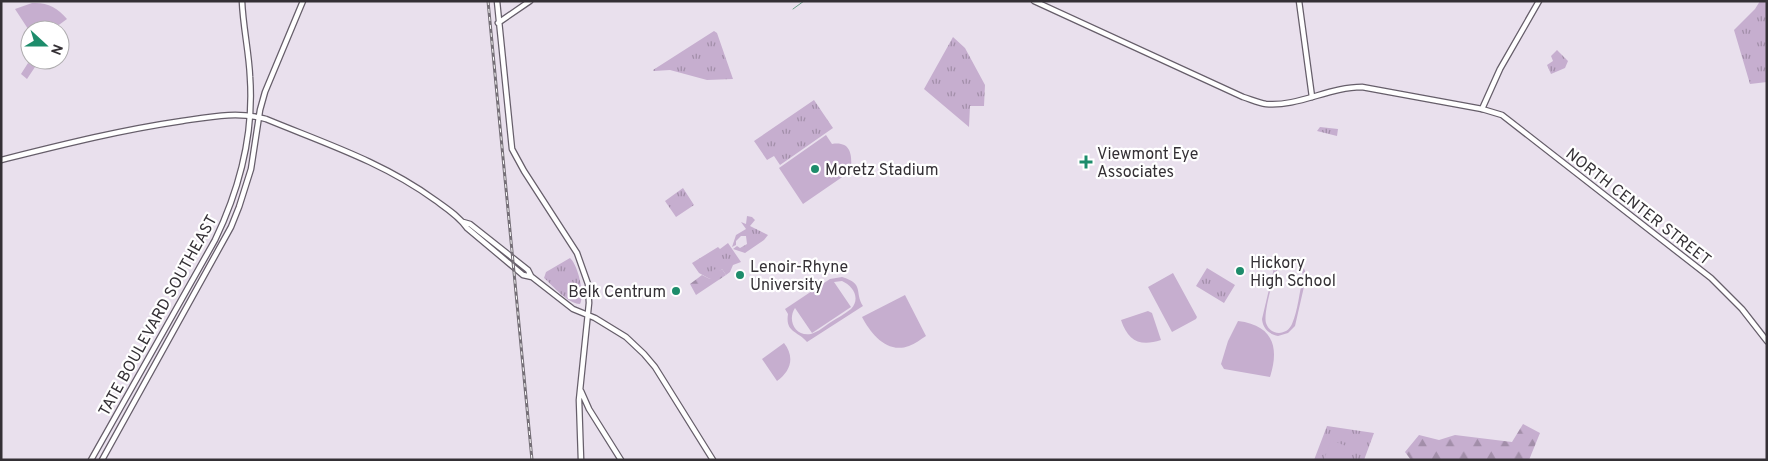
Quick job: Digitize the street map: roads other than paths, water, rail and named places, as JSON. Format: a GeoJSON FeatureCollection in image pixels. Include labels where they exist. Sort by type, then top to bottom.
{"type":"FeatureCollection","features":[{"type":"Feature","properties":{"kind":"main road","name":"TATE BOULEVARD SOUTHEAST"},"geometry":{"type":"LineString","coordinates":[[92,460],[221,227],[241,172],[250,116],[250,77],[242,1]]}},
{"type":"Feature","properties":{"kind":"main road","name":"TATE BOULEVARD SOUTHEAST"},"geometry":{"type":"LineString","coordinates":[[102,460],[231,227],[251,169],[259,117],[266,89],[303,1]]}},
{"type":"Feature","properties":{"kind":"main road"},"geometry":{"type":"LineString","coordinates":[[497,1],[511,146],[517,160],[577,253],[586,275],[590,294],[579,400],[581,460]]}},
{"type":"Feature","properties":{"kind":"main road"},"geometry":{"type":"LineString","coordinates":[[498,24],[530,1]]}},
{"type":"Feature","properties":{"kind":"main road","name":"NORTH CENTER STREET"},"geometry":{"type":"LineString","coordinates":[[1034,1],[1243,98],[1266,104],[1312,97],[1346,88],[1366,88],[1482,109],[1502,116],[1524,130],[1710,278],[1742,309],[1767,341]]}},
{"type":"Feature","properties":{"kind":"main road"},"geometry":{"type":"LineString","coordinates":[[1299,1],[1312,97]]}},
{"type":"Feature","properties":{"kind":"main road"},"geometry":{"type":"LineString","coordinates":[[1482,109],[1500,68],[1539,1]]}},
{"type":"Feature","properties":{"kind":"main road"},"geometry":{"type":"LineString","coordinates":[[1,160],[133,128],[223,115],[259,117],[354,154],[386,169],[426,193],[514,258],[532,276],[567,305],[626,338],[655,367],[713,460]]}},
{"type":"Feature","properties":{"kind":"main road"},"geometry":{"type":"LineString","coordinates":[[463,222],[466,228],[524,276],[532,276]]}},
{"type":"Feature","properties":{"kind":"main road"},"geometry":{"type":"LineString","coordinates":[[580,390],[589,409],[621,460]]}},
{"type":"Feature","properties":{"kind":"waterway"},"geometry":{"type":"LineString","coordinates":[[793,9],[804,1]]}},
{"type":"Feature","properties":{"kind":"railway"},"geometry":{"type":"LineString","coordinates":[[488,1],[532,460]]}},
{"type":"Feature","properties":{"kind":"place","name":"Viewmont Eye Associates"},"geometry":{"type":"Point","coordinates":[1086,162]}},
{"type":"Feature","properties":{"kind":"place","name":"Moretz Stadium"},"geometry":{"type":"Point","coordinates":[815,169]}},
{"type":"Feature","properties":{"kind":"place","name":"Hickory High School"},"geometry":{"type":"Point","coordinates":[1240,271]}},
{"type":"Feature","properties":{"kind":"place","name":"Lenoir-Rhyne University"},"geometry":{"type":"Point","coordinates":[740,275]}},
{"type":"Feature","properties":{"kind":"place","name":"Belk Centrum"},"geometry":{"type":"Point","coordinates":[676,291]}}]}
